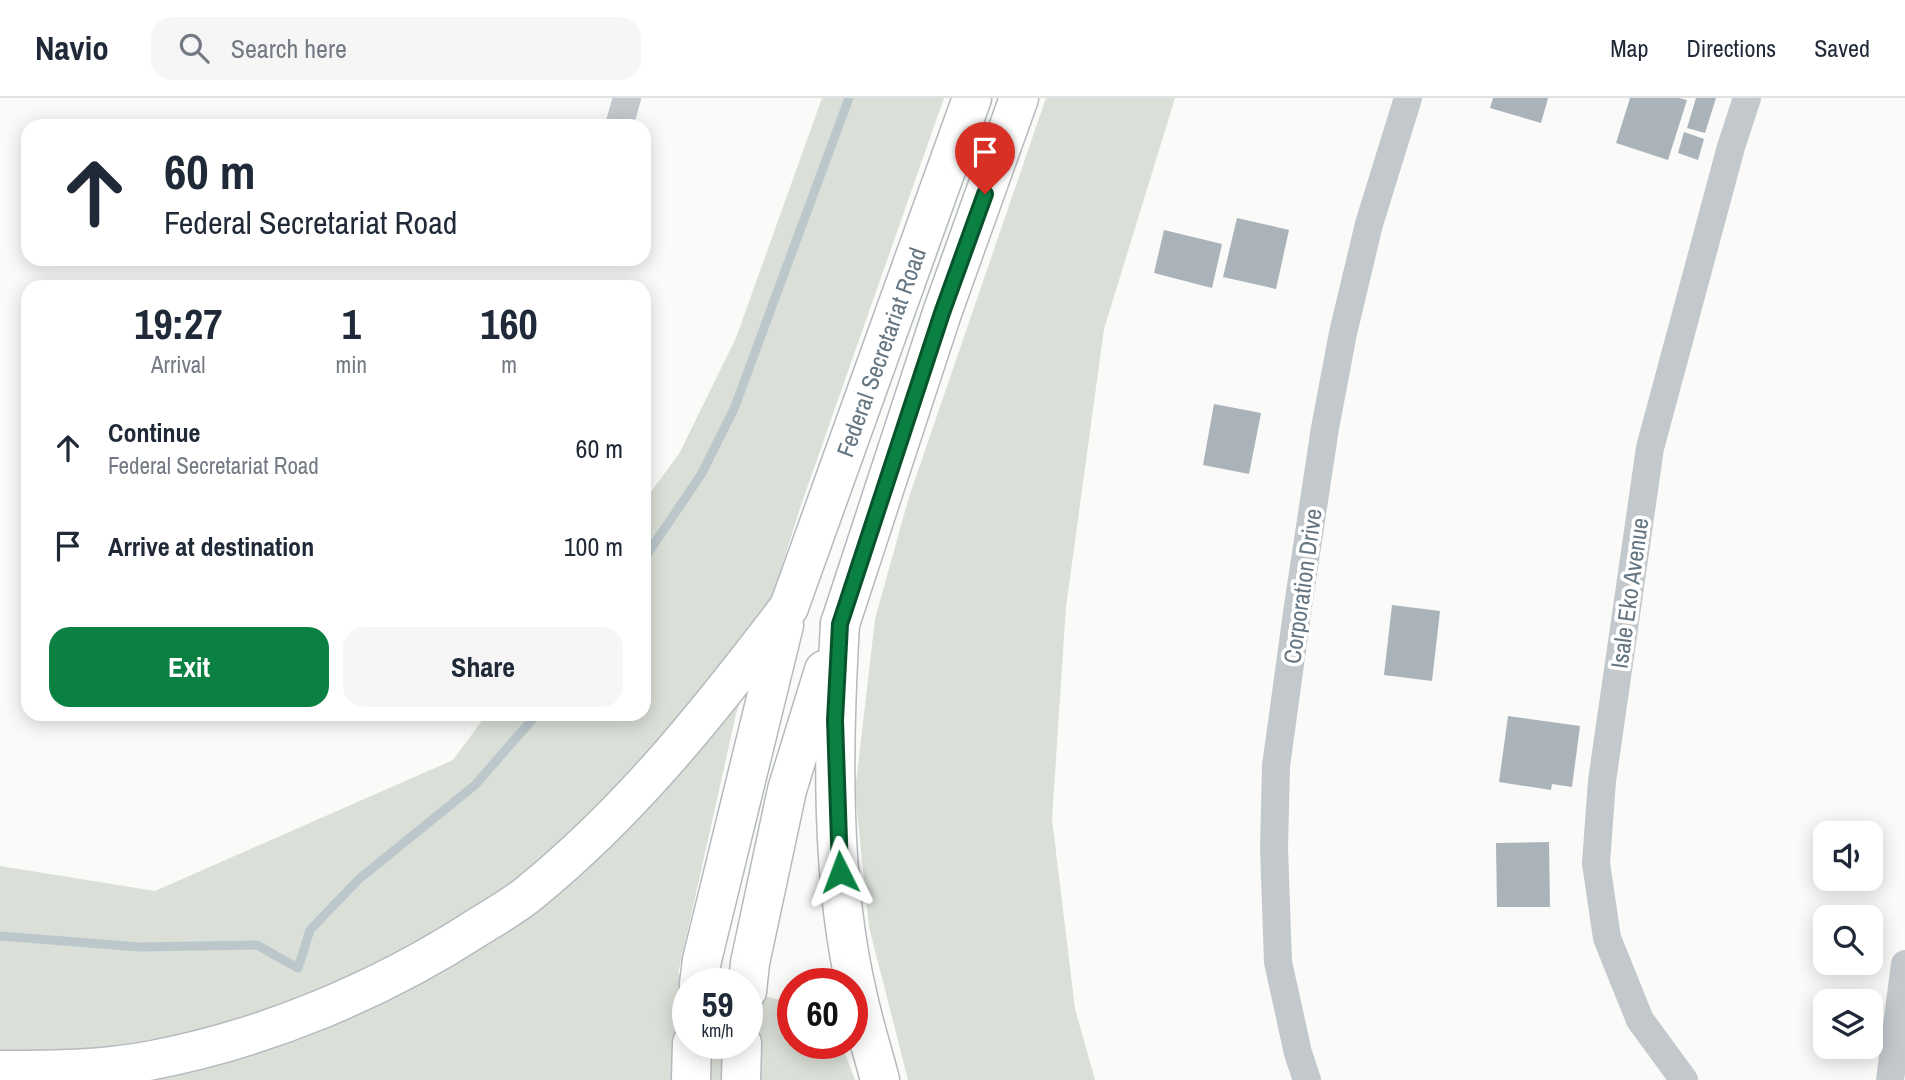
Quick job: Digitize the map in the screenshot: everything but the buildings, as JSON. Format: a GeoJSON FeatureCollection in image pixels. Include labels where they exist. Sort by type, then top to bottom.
{"type":"FeatureCollection","features":[{"type":"Feature","properties":{"kind":"main road","name":"Federal Secretariat Road"},"geometry":{"type":"LineString","coordinates":[[789,607],[972,98]]}},
{"type":"Feature","properties":{"kind":"main road","name":"Federal Secretariat Road"},"geometry":{"type":"LineString","coordinates":[[822,716],[840,624],[942,313],[1019,98]]}},
{"type":"Feature","properties":{"kind":"main road"},"geometry":{"type":"LineString","coordinates":[[0,1070],[76,1069],[151,1060],[223,1044],[369,988],[425,959],[525,897],[587,843],[642,789],[688,737],[789,607]]}},
{"type":"Feature","properties":{"kind":"main road"},"geometry":{"type":"LineString","coordinates":[[702,968],[789,607]]}},
{"type":"Feature","properties":{"kind":"main road"},"geometry":{"type":"LineString","coordinates":[[749,968],[788,790],[822,716]]}},
{"type":"Feature","properties":{"kind":"main road"},"geometry":{"type":"LineString","coordinates":[[822,716],[847,935],[857,996],[880,1080]]}},
{"type":"Feature","properties":{"kind":"main road"},"geometry":{"type":"LineString","coordinates":[[691,1080],[692,1059]]}},
{"type":"Feature","properties":{"kind":"main road"},"geometry":{"type":"LineString","coordinates":[[741,1080],[742,1059]]}},
{"type":"Feature","properties":{"kind":"street"},"geometry":{"type":"LineString","coordinates":[[621,119],[626,98]]}},
{"type":"Feature","properties":{"kind":"street","name":"Corporation Drive"},"geometry":{"type":"LineString","coordinates":[[1307,1080],[1298,1053],[1278,962],[1274,848],[1276,766],[1306,552],[1343,332],[1369,224],[1408,98]]}},
{"type":"Feature","properties":{"kind":"street","name":"Isale Eko Avenue"},"geometry":{"type":"LineString","coordinates":[[1684,1080],[1640,1020],[1607,937],[1596,863],[1602,781],[1650,448],[1724,172],[1747,98]]}},
{"type":"Feature","properties":{"kind":"street"},"geometry":{"type":"LineString","coordinates":[[1890,1080],[1905,964]]}},
{"type":"Feature","properties":{"kind":"shaded area"},"geometry":{"type":"Polygon","coordinates":[[[822,98],[944,98],[800,508],[736,714],[679,968],[672,968],[672,1059],[763,1059],[763,996],[777,999],[777,1059],[847,1059],[855,1080],[0,1080],[0,866],[155,891],[453,760],[482,721],[651,721],[651,492],[679,454],[736,338],[822,98]]]}},
{"type":"Feature","properties":{"kind":"shaded area"},"geometry":{"type":"Polygon","coordinates":[[[1046,98],[1175,98],[1104,329],[1066,607],[1052,819],[1075,1009],[1095,1080],[908,1080],[869,927],[855,792],[875,619],[909,497],[1046,98]]]}},
{"type":"Feature","properties":{"kind":"waterway"},"geometry":{"type":"LineString","coordinates":[[651,549],[702,473],[734,409],[849,98]]}},
{"type":"Feature","properties":{"kind":"waterway"},"geometry":{"type":"LineString","coordinates":[[0,936],[139,947],[257,945],[298,968],[310,930],[359,879],[475,785],[531,721]]}},
{"type":"Feature","properties":{"kind":"route"},"geometry":{"type":"LineString","coordinates":[[840,872],[835,720],[840,624],[942,313],[985,194]]}}]}
